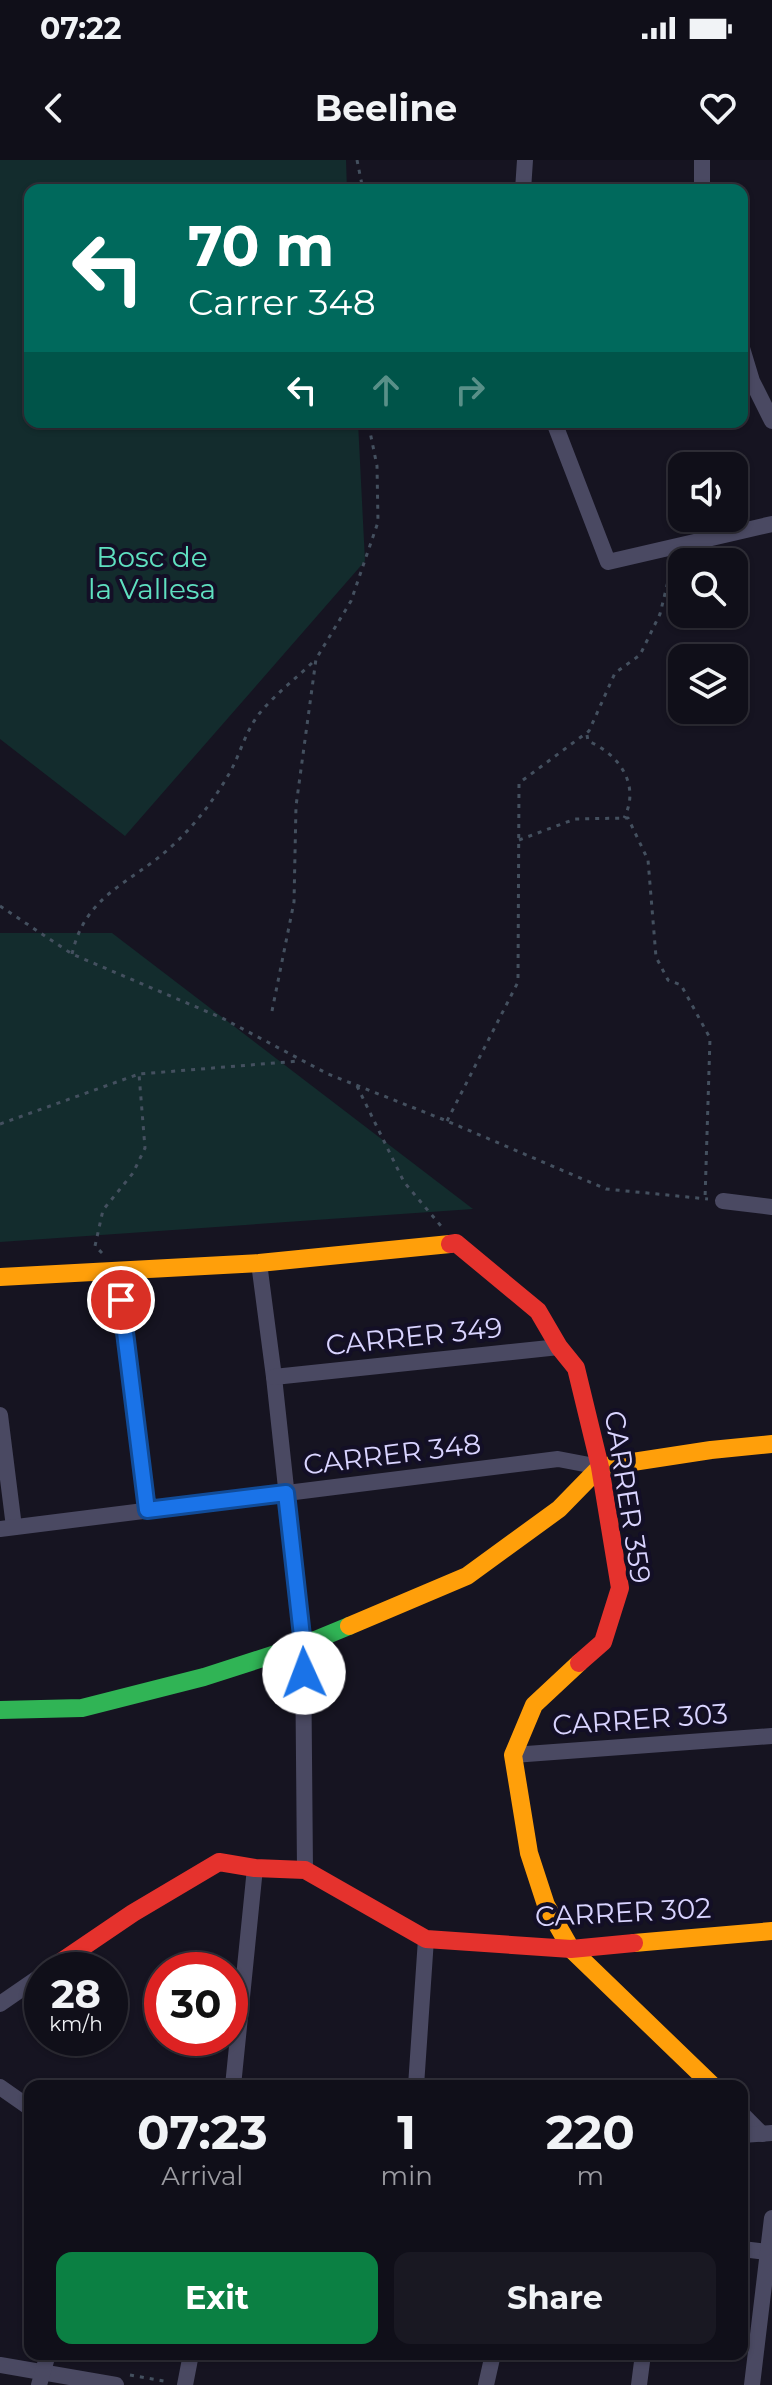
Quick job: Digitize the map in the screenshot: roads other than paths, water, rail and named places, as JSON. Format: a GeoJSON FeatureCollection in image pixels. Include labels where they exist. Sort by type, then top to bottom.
{"type":"FeatureCollection","features":[{"type":"Feature","properties":{"kind":"street"},"geometry":{"type":"LineString","coordinates":[[523,184],[525,160]]}},
{"type":"Feature","properties":{"kind":"street"},"geometry":{"type":"LineString","coordinates":[[702,160],[702,184]]}},
{"type":"Feature","properties":{"kind":"street"},"geometry":{"type":"LineString","coordinates":[[748,368],[772,421]]}},
{"type":"Feature","properties":{"kind":"street"},"geometry":{"type":"LineString","coordinates":[[556,428],[608,562],[772,524]]}},
{"type":"Feature","properties":{"kind":"street"},"geometry":{"type":"LineString","coordinates":[[723,1201],[772,1207]]}},
{"type":"Feature","properties":{"kind":"street","name":"CARRER 359"},"geometry":{"type":"LineString","coordinates":[[259,1263],[456,1243],[538,1311],[559,1347],[576,1368],[600,1467],[620,1588],[603,1642],[534,1705],[513,1755]]}},
{"type":"Feature","properties":{"kind":"street"},"geometry":{"type":"LineString","coordinates":[[0,1277],[259,1263],[303,1645],[305,1870]]}},
{"type":"Feature","properties":{"kind":"street"},"geometry":{"type":"LineString","coordinates":[[118,1270],[147,1510]]}},
{"type":"Feature","properties":{"kind":"street","name":"CARRER 349"},"geometry":{"type":"LineString","coordinates":[[274,1377],[559,1347]]}},
{"type":"Feature","properties":{"kind":"street"},"geometry":{"type":"LineString","coordinates":[[0,1415],[7,1528]]}},
{"type":"Feature","properties":{"kind":"street"},"geometry":{"type":"LineString","coordinates":[[0,1710],[82,1708],[204,1677],[303,1645],[467,1576],[559,1509],[600,1467],[772,1444]]}},
{"type":"Feature","properties":{"kind":"street","name":"CARRER 348"},"geometry":{"type":"LineString","coordinates":[[7,1528],[558,1459],[600,1467]]}},
{"type":"Feature","properties":{"kind":"street","name":"CARRER 303"},"geometry":{"type":"LineString","coordinates":[[513,1755],[772,1736]]}},
{"type":"Feature","properties":{"kind":"street"},"geometry":{"type":"LineString","coordinates":[[513,1755],[529,1853],[546,1905],[571,1949],[707,2080]]}},
{"type":"Feature","properties":{"kind":"street","name":"CARRER 302"},"geometry":{"type":"LineString","coordinates":[[78,1952],[133,1913],[219,1862],[255,1868],[305,1870],[426,1939],[571,1949],[772,1931]]}},
{"type":"Feature","properties":{"kind":"street"},"geometry":{"type":"LineString","coordinates":[[234,2080],[255,1868]]}},
{"type":"Feature","properties":{"kind":"street"},"geometry":{"type":"LineString","coordinates":[[416,2080],[426,1939]]}},
{"type":"Feature","properties":{"kind":"street"},"geometry":{"type":"LineString","coordinates":[[0,2004],[24,1987]]}},
{"type":"Feature","properties":{"kind":"street"},"geometry":{"type":"LineString","coordinates":[[0,2087],[24,2104]]}},
{"type":"Feature","properties":{"kind":"street"},"geometry":{"type":"LineString","coordinates":[[748,2119],[767,2133]]}},
{"type":"Feature","properties":{"kind":"street"},"geometry":{"type":"LineString","coordinates":[[752,2385],[772,2218]]}},
{"type":"Feature","properties":{"kind":"street"},"geometry":{"type":"LineString","coordinates":[[748,2250],[767,2252]]}},
{"type":"Feature","properties":{"kind":"street"},"geometry":{"type":"LineString","coordinates":[[185,2385],[190,2360]]}},
{"type":"Feature","properties":{"kind":"street"},"geometry":{"type":"LineString","coordinates":[[486,2385],[492,2360]]}},
{"type":"Feature","properties":{"kind":"street"},"geometry":{"type":"LineString","coordinates":[[639,2385],[642,2360]]}},
{"type":"Feature","properties":{"kind":"street"},"geometry":{"type":"LineString","coordinates":[[0,2365],[41,2379],[116,2385]]}},
{"type":"Feature","properties":{"kind":"park label","name":"Bosc de la Vallesa"},"geometry":{"type":"Point","coordinates":[152,573]}}]}
